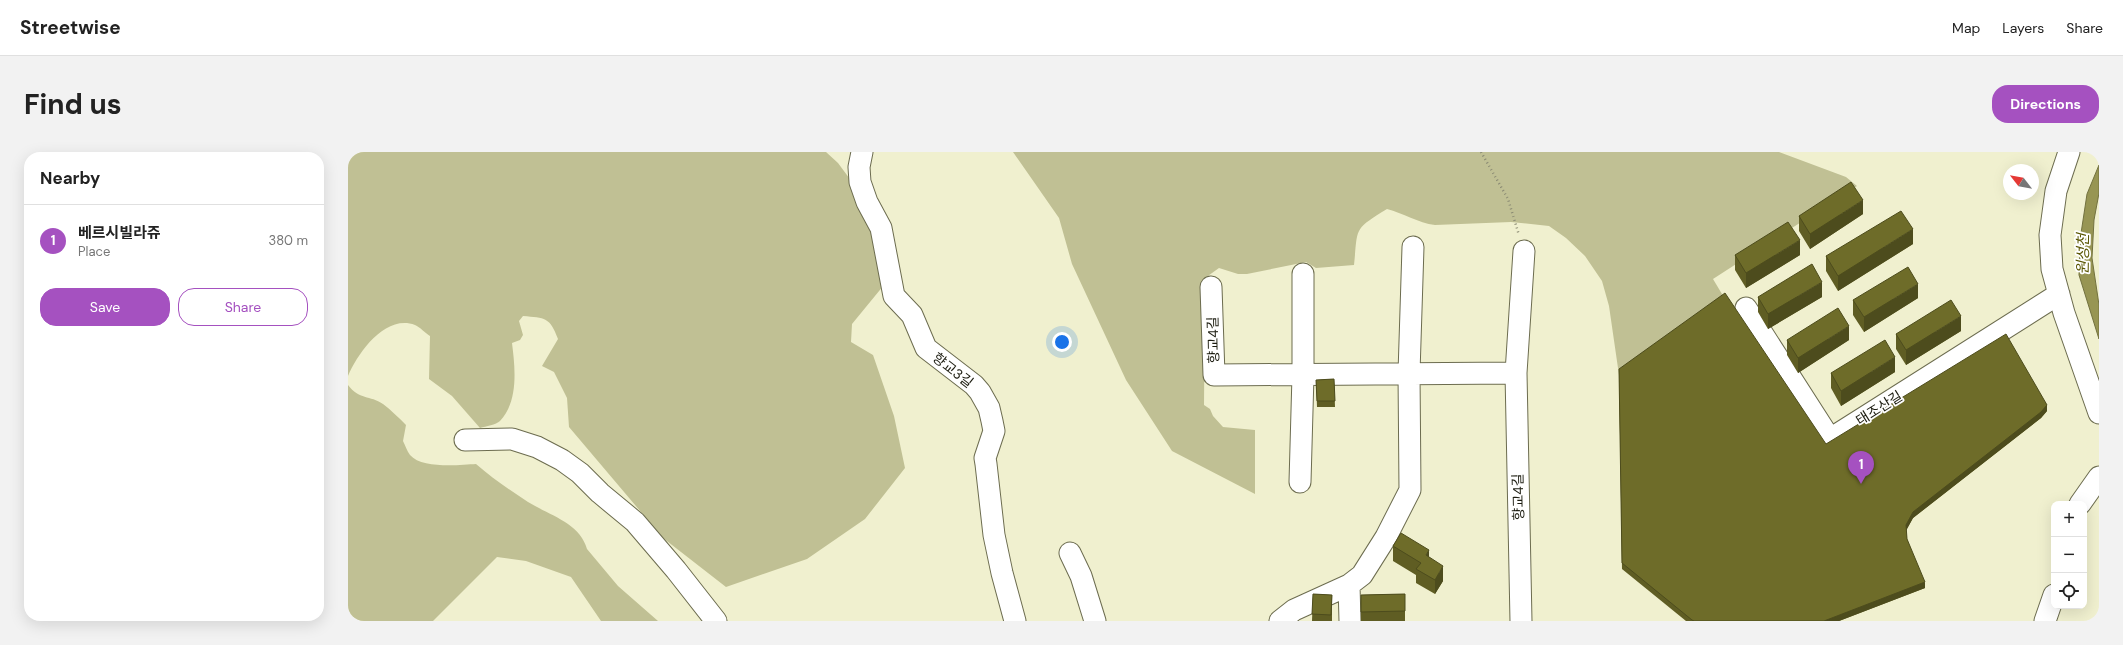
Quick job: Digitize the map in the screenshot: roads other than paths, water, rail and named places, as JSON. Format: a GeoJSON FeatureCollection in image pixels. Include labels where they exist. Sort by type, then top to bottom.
{"type":"FeatureCollection","features":[{"type":"Feature","properties":{"kind":"street","name":"향교3길"},"geometry":{"type":"LineString","coordinates":[[862,152],[859,167],[860,182],[867,202],[881,228],[894,296],[912,315],[926,348],[974,385],[980,392],[989,408],[994,431],[985,458],[994,535],[1002,573],[1015,621]]}},
{"type":"Feature","properties":{"kind":"street"},"geometry":{"type":"LineString","coordinates":[[2069,152],[2056,191],[2050,235],[2052,269],[2099,413]]}},
{"type":"Feature","properties":{"kind":"street"},"geometry":{"type":"LineString","coordinates":[[1280,621],[1294,610],[1349,585],[1362,575],[1386,537],[1410,490],[1409,372],[1413,247]]}},
{"type":"Feature","properties":{"kind":"street","name":"향교4길"},"geometry":{"type":"LineString","coordinates":[[1521,621],[1516,373],[1524,251]]}},
{"type":"Feature","properties":{"kind":"street"},"geometry":{"type":"LineString","coordinates":[[1300,482],[1303,375],[1303,274]]}},
{"type":"Feature","properties":{"kind":"street","name":"향교4길"},"geometry":{"type":"LineString","coordinates":[[1211,287],[1214,375],[1303,375],[1409,372],[1516,373]]}},
{"type":"Feature","properties":{"kind":"street","name":"태조산길"},"geometry":{"type":"LineString","coordinates":[[1746,308],[1830,439],[2059,294]]}},
{"type":"Feature","properties":{"kind":"street"},"geometry":{"type":"LineString","coordinates":[[465,440],[512,439],[537,447],[562,460],[580,473],[600,493],[635,522],[676,570],[716,621]]}},
{"type":"Feature","properties":{"kind":"street"},"geometry":{"type":"LineString","coordinates":[[2082,501],[2099,477]]}},
{"type":"Feature","properties":{"kind":"street"},"geometry":{"type":"LineString","coordinates":[[1070,553],[1081,576],[1095,621]]}},
{"type":"Feature","properties":{"kind":"street"},"geometry":{"type":"LineString","coordinates":[[1349,585],[1350,621]]}},
{"type":"Feature","properties":{"kind":"street"},"geometry":{"type":"LineString","coordinates":[[2045,621],[2051,604]]}},
{"type":"Feature","properties":{"kind":"water","name":"원성천"},"geometry":{"type":"Polygon","coordinates":[[[2099,165],[2099,193],[2094,220],[2092,258],[2099,305],[2099,339],[2079,275],[2080,240],[2087,194],[2099,165]]]}},
{"type":"Feature","properties":{"kind":"place","name":"베르시빌라쥬"},"geometry":{"type":"Point","coordinates":[1861,484]}}]}
